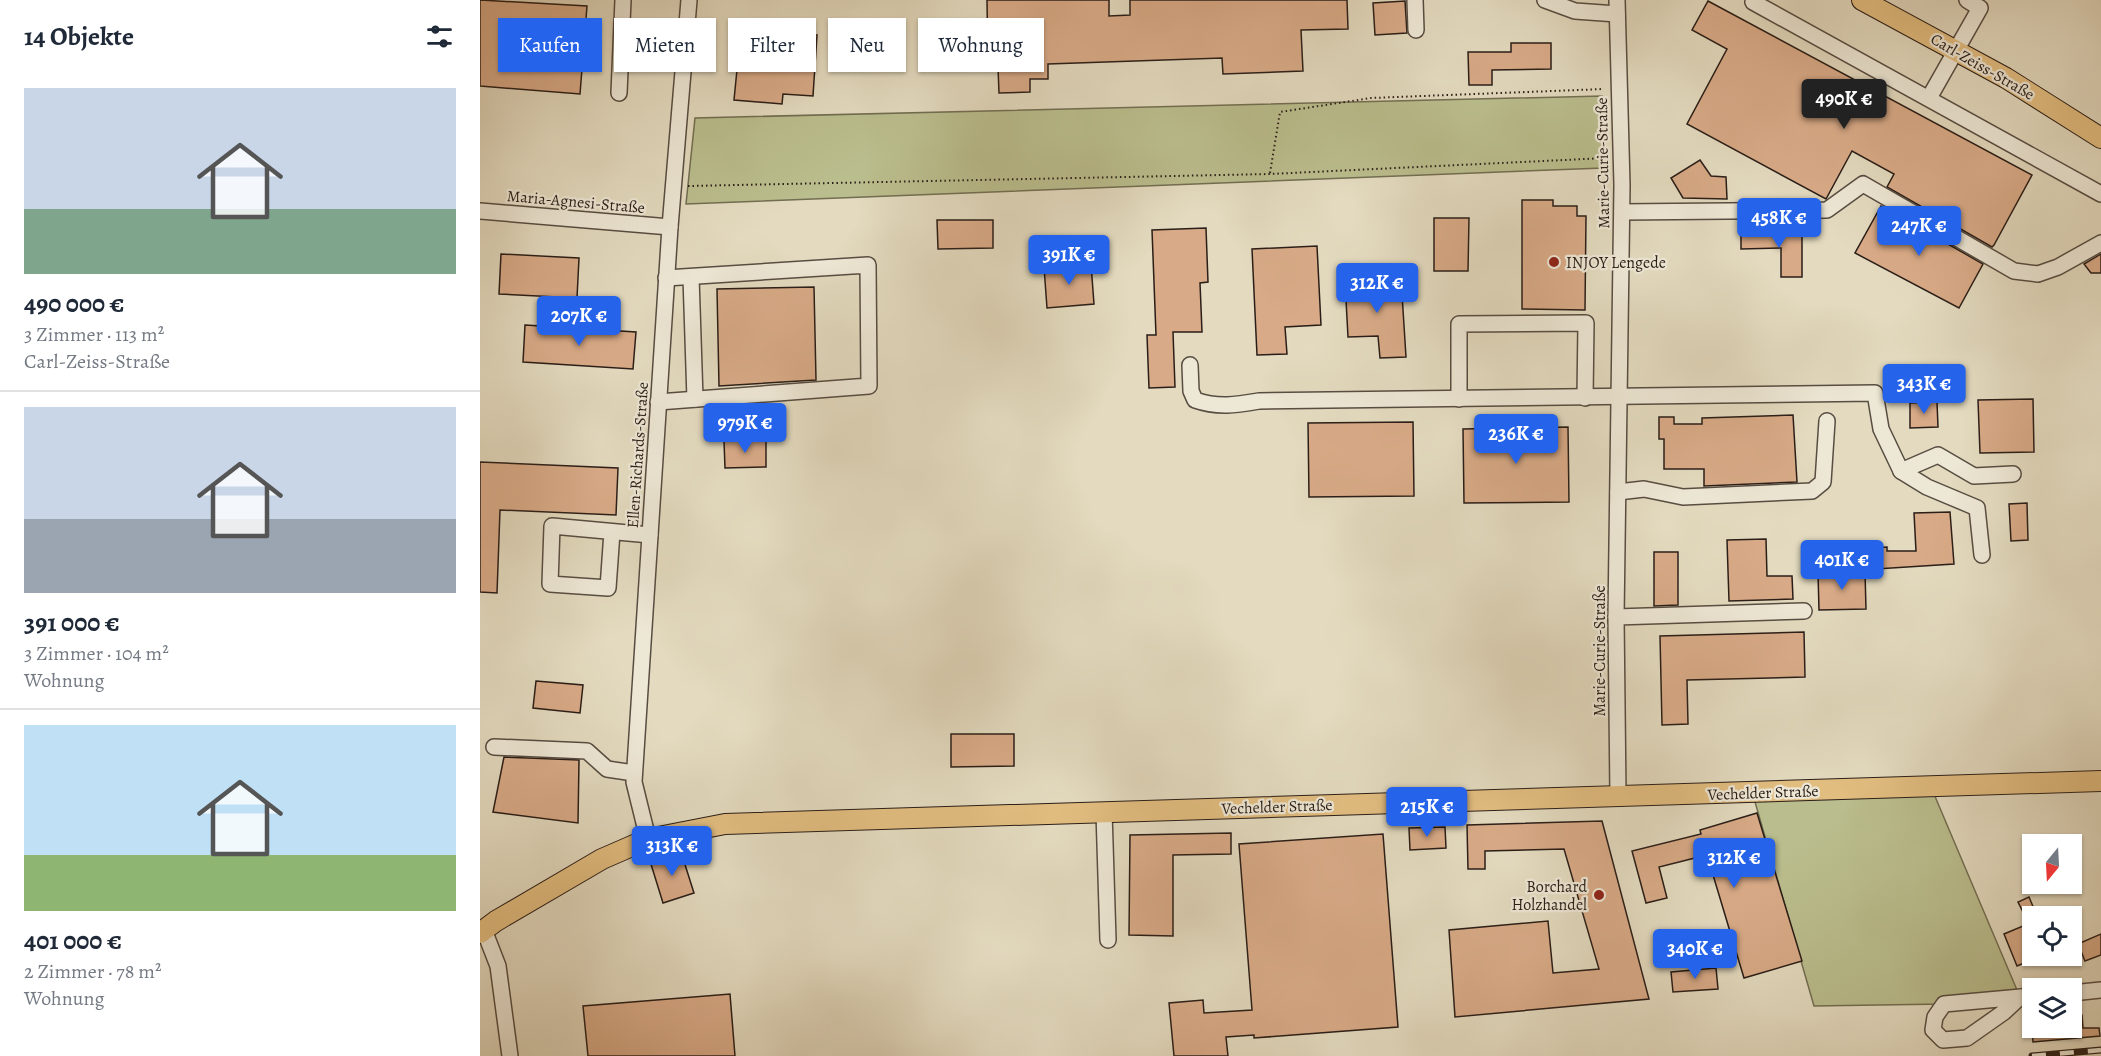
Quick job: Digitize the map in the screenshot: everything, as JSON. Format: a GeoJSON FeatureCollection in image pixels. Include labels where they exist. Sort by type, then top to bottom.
{"type":"FeatureCollection","features":[{"type":"Feature","properties":{"kind":"main road","name":"Carl-Zeiss-Straße"},"geometry":{"type":"LineString","coordinates":[[1862,0],[1957,50],[2101,138]]}},
{"type":"Feature","properties":{"kind":"main road","name":"Vechelder Straße"},"geometry":{"type":"LineString","coordinates":[[482,932],[602,859],[648,839],[725,824],[2101,781]]}},
{"type":"Feature","properties":{"kind":"street"},"geometry":{"type":"LineString","coordinates":[[619,93],[623,0]]}},
{"type":"Feature","properties":{"kind":"street","name":"Ellen-Richards-Straße"},"geometry":{"type":"LineString","coordinates":[[648,839],[639,812],[634,773],[666,278],[689,0]]}},
{"type":"Feature","properties":{"kind":"street"},"geometry":{"type":"LineString","coordinates":[[1415,0],[1416,30]]}},
{"type":"Feature","properties":{"kind":"street"},"geometry":{"type":"LineString","coordinates":[[1546,0],[1575,11],[1617,7]]}},
{"type":"Feature","properties":{"kind":"street"},"geometry":{"type":"LineString","coordinates":[[1929,98],[1980,8],[1967,0]]}},
{"type":"Feature","properties":{"kind":"street"},"geometry":{"type":"LineString","coordinates":[[1753,2],[2101,194]]}},
{"type":"Feature","properties":{"kind":"street","name":"Marie-Curie-Straße"},"geometry":{"type":"LineString","coordinates":[[1617,7],[1622,212],[1616,617],[1618,796]]}},
{"type":"Feature","properties":{"kind":"street"},"geometry":{"type":"LineString","coordinates":[[1622,212],[1827,210],[1863,184],[2014,271],[2038,273],[2058,267],[2101,243]]}},
{"type":"Feature","properties":{"kind":"street","name":"Maria-Agnesi-Straße"},"geometry":{"type":"LineString","coordinates":[[480,211],[670,227]]}},
{"type":"Feature","properties":{"kind":"street"},"geometry":{"type":"LineString","coordinates":[[658,402],[869,386],[867,264],[666,278]]}},
{"type":"Feature","properties":{"kind":"street"},"geometry":{"type":"LineString","coordinates":[[691,277],[695,399]]}},
{"type":"Feature","properties":{"kind":"street"},"geometry":{"type":"LineString","coordinates":[[1459,399],[1459,324],[1586,323],[1585,398]]}},
{"type":"Feature","properties":{"kind":"street"},"geometry":{"type":"LineString","coordinates":[[1190,365],[1191,391],[1195,400],[1214,406],[1232,406],[1259,400],[1619,398],[1875,393],[1881,429],[1901,471],[1927,487],[1977,508],[1982,555]]}},
{"type":"Feature","properties":{"kind":"street"},"geometry":{"type":"LineString","coordinates":[[1618,492],[1644,489],[1683,496],[1812,490],[1823,482],[1827,421]]}},
{"type":"Feature","properties":{"kind":"street"},"geometry":{"type":"LineString","coordinates":[[1901,471],[1938,455],[1974,476],[2013,474]]}},
{"type":"Feature","properties":{"kind":"street"},"geometry":{"type":"LineString","coordinates":[[612,532],[608,588],[549,584],[552,526],[650,535]]}},
{"type":"Feature","properties":{"kind":"street"},"geometry":{"type":"LineString","coordinates":[[1616,617],[1804,611]]}},
{"type":"Feature","properties":{"kind":"street"},"geometry":{"type":"LineString","coordinates":[[494,747],[588,751],[607,769],[634,773]]}},
{"type":"Feature","properties":{"kind":"street"},"geometry":{"type":"LineString","coordinates":[[1104,812],[1108,940]]}},
{"type":"Feature","properties":{"kind":"street"},"geometry":{"type":"LineString","coordinates":[[482,932],[498,966],[510,1056]]}},
{"type":"Feature","properties":{"kind":"street"},"geometry":{"type":"LineString","coordinates":[[2082,992],[2101,990]]}},
{"type":"Feature","properties":{"kind":"street"},"geometry":{"type":"LineString","coordinates":[[2026,997],[1968,1038],[1943,1040],[1933,1030],[1935,1017],[1944,1004],[2026,997]]}},
{"type":"Feature","properties":{"kind":"path"},"geometry":{"type":"LineString","coordinates":[[1270,174],[1280,112],[1371,98],[1619,89]]}},
{"type":"Feature","properties":{"kind":"path"},"geometry":{"type":"LineString","coordinates":[[673,187],[1270,174],[1621,157]]}},
{"type":"Feature","properties":{"kind":"green space"},"geometry":{"type":"Polygon","coordinates":[[[1602,96],[1603,168],[686,204],[695,118],[1602,96]]]}},
{"type":"Feature","properties":{"kind":"green space"},"geometry":{"type":"Polygon","coordinates":[[[1931,787],[2020,997],[1944,1004],[1814,1006],[1755,802],[1765,792],[1931,787]]]}},
{"type":"Feature","properties":{"kind":"building"},"geometry":{"type":"Polygon","coordinates":[[[480,0],[587,6],[586,18],[498,18],[498,72],[582,72],[580,94],[480,86],[480,0]]]}},
{"type":"Feature","properties":{"kind":"building"},"geometry":{"type":"Polygon","coordinates":[[[987,0],[1109,0],[1109,16],[1130,15],[1130,0],[1347,0],[1348,29],[1301,30],[1303,71],[1223,74],[1222,58],[1048,64],[1048,79],[1030,79],[1030,92],[999,93],[998,72],[1044,72],[1044,18],[987,18],[987,0]]]}},
{"type":"Feature","properties":{"kind":"building"},"geometry":{"type":"Polygon","coordinates":[[[1405,1],[1407,33],[1375,35],[1373,3],[1405,1]]]}},
{"type":"Feature","properties":{"kind":"building"},"geometry":{"type":"Polygon","coordinates":[[[1708,1],[2032,175],[1994,245],[1992,247],[1887,187],[1894,174],[1852,151],[1826,199],[1687,124],[1727,49],[1692,30],[1708,1]]]}},
{"type":"Feature","properties":{"kind":"building"},"geometry":{"type":"Polygon","coordinates":[[[1511,43],[1551,43],[1551,69],[1492,70],[1492,85],[1469,85],[1468,52],[1511,52],[1511,43]]]}},
{"type":"Feature","properties":{"kind":"building"},"geometry":{"type":"Polygon","coordinates":[[[737,72],[815,72],[813,96],[783,94],[782,104],[734,100],[737,72]]]}},
{"type":"Feature","properties":{"kind":"building"},"geometry":{"type":"Polygon","coordinates":[[[1700,160],[1711,176],[1726,177],[1727,199],[1683,198],[1671,178],[1700,160]]]}},
{"type":"Feature","properties":{"kind":"building","name":"INJOY Lengede"},"geometry":{"type":"Polygon","coordinates":[[[1522,200],[1553,200],[1553,206],[1577,206],[1577,216],[1586,216],[1585,310],[1522,309],[1522,200]]]}},
{"type":"Feature","properties":{"kind":"building"},"geometry":{"type":"Polygon","coordinates":[[[1881,206],[1983,264],[1959,308],[1855,253],[1881,206]]]}},
{"type":"Feature","properties":{"kind":"building"},"geometry":{"type":"Polygon","coordinates":[[[1434,218],[1469,218],[1468,271],[1434,271],[1434,218]]]}},
{"type":"Feature","properties":{"kind":"building"},"geometry":{"type":"Polygon","coordinates":[[[937,220],[993,220],[993,248],[938,249],[937,220]]]}},
{"type":"Feature","properties":{"kind":"building"},"geometry":{"type":"Polygon","coordinates":[[[1206,228],[1208,282],[1200,283],[1202,332],[1173,332],[1175,387],[1149,388],[1147,335],[1156,335],[1152,230],[1206,228]]]}},
{"type":"Feature","properties":{"kind":"building"},"geometry":{"type":"Polygon","coordinates":[[[1741,232],[1802,232],[1802,277],[1781,277],[1781,248],[1741,249],[1741,232]]]}},
{"type":"Feature","properties":{"kind":"building"},"geometry":{"type":"Polygon","coordinates":[[[1317,246],[1321,325],[1285,327],[1287,354],[1257,355],[1252,249],[1317,246]]]}},
{"type":"Feature","properties":{"kind":"building"},"geometry":{"type":"Polygon","coordinates":[[[501,254],[579,258],[577,298],[499,294],[501,254]]]}},
{"type":"Feature","properties":{"kind":"building"},"geometry":{"type":"Polygon","coordinates":[[[2101,254],[2101,273],[2091,273],[2084,264],[2101,254]]]}},
{"type":"Feature","properties":{"kind":"building"},"geometry":{"type":"Polygon","coordinates":[[[1091,264],[1094,304],[1047,308],[1044,267],[1091,264]]]}},
{"type":"Feature","properties":{"kind":"building"},"geometry":{"type":"Polygon","coordinates":[[[1401,278],[1406,357],[1380,358],[1378,336],[1348,337],[1345,281],[1401,278]]]}},
{"type":"Feature","properties":{"kind":"building"},"geometry":{"type":"Polygon","coordinates":[[[814,287],[816,380],[719,386],[717,289],[814,287]]]}},
{"type":"Feature","properties":{"kind":"building"},"geometry":{"type":"Polygon","coordinates":[[[525,325],[636,332],[633,369],[523,362],[525,325]]]}},
{"type":"Feature","properties":{"kind":"building"},"geometry":{"type":"Polygon","coordinates":[[[2033,399],[2034,452],[1980,453],[1978,400],[2033,399]]]}},
{"type":"Feature","properties":{"kind":"building"},"geometry":{"type":"Polygon","coordinates":[[[1937,402],[1938,427],[1910,428],[1910,403],[1937,402]]]}},
{"type":"Feature","properties":{"kind":"building"},"geometry":{"type":"Polygon","coordinates":[[[1793,415],[1797,482],[1704,486],[1704,469],[1664,469],[1664,439],[1659,439],[1659,417],[1674,417],[1674,424],[1702,424],[1702,418],[1793,415]]]}},
{"type":"Feature","properties":{"kind":"building"},"geometry":{"type":"Polygon","coordinates":[[[1413,422],[1414,496],[1309,497],[1308,423],[1413,422]]]}},
{"type":"Feature","properties":{"kind":"building"},"geometry":{"type":"Polygon","coordinates":[[[1568,427],[1569,502],[1464,503],[1463,429],[1568,427]]]}},
{"type":"Feature","properties":{"kind":"building"},"geometry":{"type":"Polygon","coordinates":[[[766,440],[766,467],[725,468],[724,441],[766,440]]]}},
{"type":"Feature","properties":{"kind":"building"},"geometry":{"type":"Polygon","coordinates":[[[480,462],[618,468],[616,515],[500,510],[497,593],[480,592],[480,462]]]}},
{"type":"Feature","properties":{"kind":"building"},"geometry":{"type":"Polygon","coordinates":[[[2027,503],[2028,540],[2011,541],[2009,504],[2027,503]]]}},
{"type":"Feature","properties":{"kind":"building"},"geometry":{"type":"Polygon","coordinates":[[[1950,512],[1954,564],[1876,569],[1875,548],[1887,547],[1887,551],[1916,551],[1914,513],[1950,512]]]}},
{"type":"Feature","properties":{"kind":"building"},"geometry":{"type":"Polygon","coordinates":[[[1766,539],[1767,576],[1792,576],[1793,599],[1729,601],[1727,540],[1766,539]]]}},
{"type":"Feature","properties":{"kind":"building"},"geometry":{"type":"Polygon","coordinates":[[[1654,552],[1678,552],[1678,605],[1654,606],[1654,552]]]}},
{"type":"Feature","properties":{"kind":"building"},"geometry":{"type":"Polygon","coordinates":[[[1865,572],[1866,609],[1819,610],[1818,573],[1865,572]]]}},
{"type":"Feature","properties":{"kind":"building"},"geometry":{"type":"Polygon","coordinates":[[[1804,632],[1805,677],[1687,680],[1688,724],[1662,725],[1660,636],[1804,632]]]}},
{"type":"Feature","properties":{"kind":"building"},"geometry":{"type":"Polygon","coordinates":[[[536,681],[583,685],[580,713],[533,708],[536,681]]]}},
{"type":"Feature","properties":{"kind":"building"},"geometry":{"type":"Polygon","coordinates":[[[951,734],[1014,734],[1014,766],[951,767],[951,734]]]}},
{"type":"Feature","properties":{"kind":"building"},"geometry":{"type":"Polygon","coordinates":[[[504,757],[579,760],[578,823],[493,812],[504,757]]]}},
{"type":"Feature","properties":{"kind":"building"},"geometry":{"type":"Polygon","coordinates":[[[1757,813],[1802,961],[1744,978],[1707,855],[1659,867],[1667,898],[1646,903],[1632,851],[1701,834],[1700,830],[1757,813]]]}},
{"type":"Feature","properties":{"kind":"building","name":"Borchard Holzhandel"},"geometry":{"type":"Polygon","coordinates":[[[1602,821],[1649,999],[1455,1017],[1449,930],[1548,921],[1553,973],[1599,969],[1564,849],[1485,851],[1485,869],[1468,869],[1467,825],[1602,821]]]}},
{"type":"Feature","properties":{"kind":"building"},"geometry":{"type":"Polygon","coordinates":[[[1445,827],[1446,848],[1410,850],[1409,828],[1445,827]]]}},
{"type":"Feature","properties":{"kind":"building"},"geometry":{"type":"Polygon","coordinates":[[[1231,833],[1231,854],[1173,855],[1173,936],[1129,935],[1130,835],[1231,833]]]}},
{"type":"Feature","properties":{"kind":"building"},"geometry":{"type":"Polygon","coordinates":[[[1383,834],[1398,1027],[1254,1038],[1254,1035],[1226,1037],[1228,1056],[1174,1056],[1169,1003],[1203,1000],[1204,1013],[1252,1010],[1239,844],[1383,834]]]}},
{"type":"Feature","properties":{"kind":"building"},"geometry":{"type":"Polygon","coordinates":[[[681,852],[694,893],[663,903],[650,861],[681,852]]]}},
{"type":"Feature","properties":{"kind":"building"},"geometry":{"type":"Polygon","coordinates":[[[2029,897],[2033,906],[2022,906],[2022,910],[2018,902],[2029,897]]]}},
{"type":"Feature","properties":{"kind":"building"},"geometry":{"type":"Polygon","coordinates":[[[2022,926],[2022,964],[2017,966],[2004,934],[2022,926]]]}},
{"type":"Feature","properties":{"kind":"building"},"geometry":{"type":"Polygon","coordinates":[[[2101,934],[2101,955],[2085,961],[2082,954],[2082,942],[2101,934]]]}},
{"type":"Feature","properties":{"kind":"building"},"geometry":{"type":"Polygon","coordinates":[[[1716,968],[1718,989],[1673,992],[1671,972],[1716,968]]]}},
{"type":"Feature","properties":{"kind":"building"},"geometry":{"type":"Polygon","coordinates":[[[730,994],[735,1056],[588,1056],[583,1006],[730,994]]]}},
{"type":"Feature","properties":{"kind":"building"},"geometry":{"type":"Polygon","coordinates":[[[2082,1015],[2083,1028],[2099,1028],[2100,1036],[2082,1038],[2082,1015]]]}},
{"type":"Feature","properties":{"kind":"building"},"geometry":{"type":"Polygon","coordinates":[[[2033,1038],[2078,1038],[2033,1042],[2033,1038]]]}},
{"type":"Feature","properties":{"kind":"railway"},"geometry":{"type":"LineString","coordinates":[[2032,1056],[2101,1050]]}},
{"type":"Feature","properties":{"kind":"place","name":"INJOY Lengede"},"geometry":{"type":"Point","coordinates":[1554,262]}},
{"type":"Feature","properties":{"kind":"place","name":"Borchard Holzhandel"},"geometry":{"type":"Point","coordinates":[1599,895]}}]}
